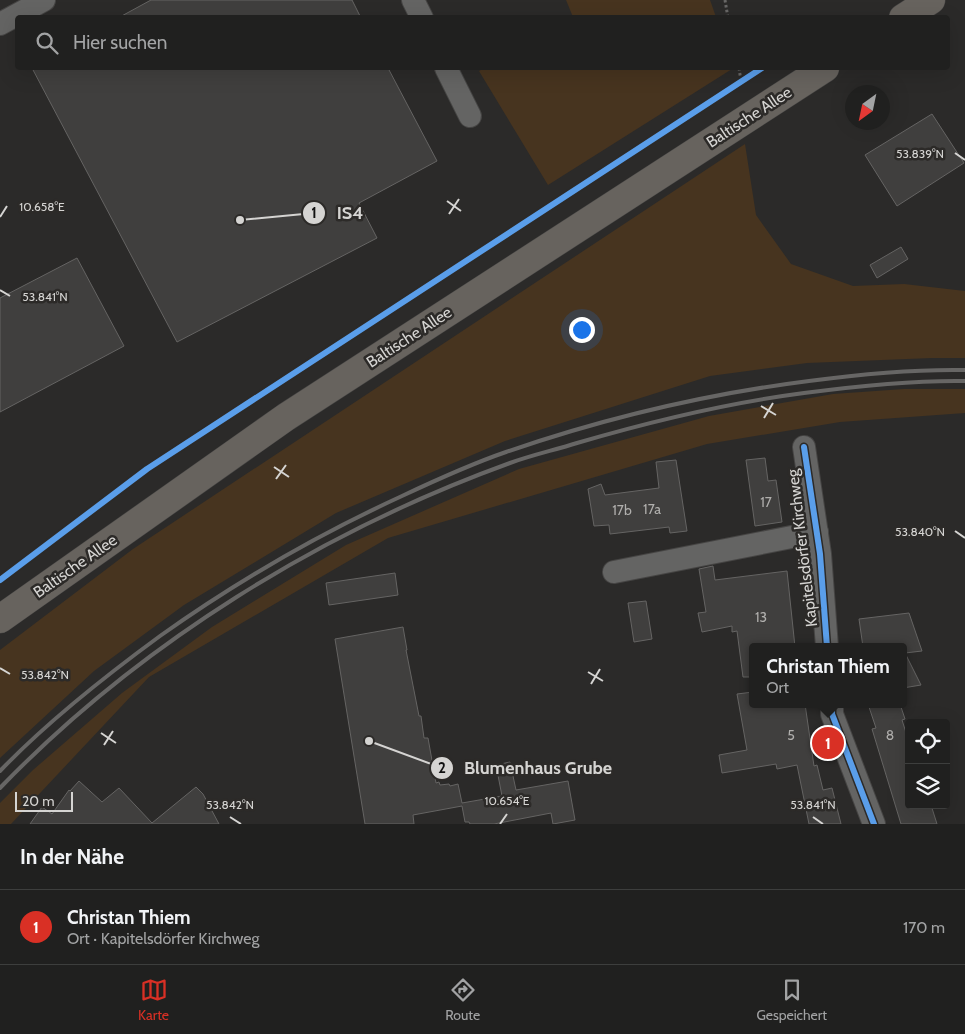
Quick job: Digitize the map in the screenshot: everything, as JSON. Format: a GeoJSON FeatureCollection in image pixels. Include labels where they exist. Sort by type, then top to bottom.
{"type":"FeatureCollection","features":[{"type":"Feature","properties":{"kind":"main road"},"geometry":{"type":"LineString","coordinates":[[908,15],[930,0]]}},
{"type":"Feature","properties":{"kind":"main road","name":"Baltische Allee"},"geometry":{"type":"LineString","coordinates":[[0,619],[286,417],[822,70]]}},
{"type":"Feature","properties":{"kind":"street"},"geometry":{"type":"LineString","coordinates":[[16,15],[44,0]]}},
{"type":"Feature","properties":{"kind":"street"},"geometry":{"type":"LineString","coordinates":[[414,0],[421,15]]}},
{"type":"Feature","properties":{"kind":"street"},"geometry":{"type":"LineString","coordinates":[[0,24],[15,16]]}},
{"type":"Feature","properties":{"kind":"street"},"geometry":{"type":"LineString","coordinates":[[447,70],[470,116]]}},
{"type":"Feature","properties":{"kind":"street","name":"Kapitelsdörfer Kirchweg"},"geometry":{"type":"LineString","coordinates":[[804,447],[817,532],[827,643]]}},
{"type":"Feature","properties":{"kind":"street"},"geometry":{"type":"LineString","coordinates":[[614,572],[817,532]]}},
{"type":"Feature","properties":{"kind":"street"},"geometry":{"type":"LineString","coordinates":[[832,708],[832,714],[874,824]]}},
{"type":"Feature","properties":{"kind":"path"},"geometry":{"type":"LineString","coordinates":[[725,0],[728,15]]}},
{"type":"Feature","properties":{"kind":"path"},"geometry":{"type":"LineString","coordinates":[[739,70],[741,81]]}},
{"type":"Feature","properties":{"kind":"path"},"geometry":{"type":"LineString","coordinates":[[733,86],[748,76]]}},
{"type":"Feature","properties":{"kind":"shaded area"},"geometry":{"type":"Polygon","coordinates":[[[566,0],[710,0],[715,15],[572,15],[566,0]]]}},
{"type":"Feature","properties":{"kind":"shaded area"},"geometry":{"type":"Polygon","coordinates":[[[481,70],[730,70],[548,185],[479,71],[481,70]]]}},
{"type":"Feature","properties":{"kind":"shaded area"},"geometry":{"type":"Polygon","coordinates":[[[745,144],[756,215],[791,264],[853,286],[904,284],[965,291],[965,358],[807,363],[710,376],[505,441],[336,513],[184,605],[94,671],[0,758],[0,650],[133,549],[745,144]]]}},
{"type":"Feature","properties":{"kind":"shaded area"},"geometry":{"type":"Polygon","coordinates":[[[904,389],[965,389],[965,413],[840,422],[707,444],[388,538],[149,677],[11,824],[0,824],[0,803],[33,770],[122,693],[212,627],[346,545],[519,469],[709,416],[833,394],[904,389]]]}},
{"type":"Feature","properties":{"kind":"building"},"geometry":{"type":"Polygon","coordinates":[[[151,0],[352,0],[360,15],[124,15],[151,0]]]}},
{"type":"Feature","properties":{"kind":"building"},"geometry":{"type":"Polygon","coordinates":[[[33,70],[389,70],[437,161],[359,203],[377,238],[177,342],[33,70]]]}},
{"type":"Feature","properties":{"kind":"building"},"geometry":{"type":"Polygon","coordinates":[[[932,114],[964,163],[897,206],[865,155],[932,114]]]}},
{"type":"Feature","properties":{"kind":"building"},"geometry":{"type":"Polygon","coordinates":[[[901,247],[908,259],[877,278],[870,265],[901,247]]]}},
{"type":"Feature","properties":{"kind":"building"},"geometry":{"type":"Polygon","coordinates":[[[77,258],[124,346],[0,412],[0,298],[77,258]]]}},
{"type":"Feature","properties":{"kind":"building"},"geometry":{"type":"Polygon","coordinates":[[[765,458],[768,481],[776,480],[782,522],[755,526],[746,460],[765,458]]]}},
{"type":"Feature","properties":{"kind":"building"},"geometry":{"type":"Polygon","coordinates":[[[676,460],[687,531],[670,533],[669,527],[610,534],[609,525],[594,526],[588,489],[601,484],[605,495],[659,488],[656,462],[676,460]]]}},
{"type":"Feature","properties":{"kind":"building"},"geometry":{"type":"Polygon","coordinates":[[[713,566],[715,580],[787,571],[795,643],[749,643],[749,677],[743,677],[737,631],[732,632],[732,626],[702,632],[698,613],[706,612],[699,569],[713,566]]]}},
{"type":"Feature","properties":{"kind":"building"},"geometry":{"type":"Polygon","coordinates":[[[395,573],[398,595],[329,605],[326,583],[395,573]]]}},
{"type":"Feature","properties":{"kind":"building"},"geometry":{"type":"Polygon","coordinates":[[[646,601],[652,639],[634,642],[628,603],[646,601]]]}},
{"type":"Feature","properties":{"kind":"building"},"geometry":{"type":"Polygon","coordinates":[[[909,613],[922,651],[907,653],[907,643],[862,643],[859,619],[909,613]]]}},
{"type":"Feature","properties":{"kind":"building"},"geometry":{"type":"Polygon","coordinates":[[[403,627],[419,716],[421,716],[424,738],[428,738],[436,783],[439,782],[440,785],[449,784],[450,786],[458,784],[462,803],[502,796],[496,765],[510,762],[516,790],[568,781],[575,820],[553,824],[551,813],[494,824],[470,824],[465,822],[462,806],[413,815],[414,824],[365,824],[335,639],[403,627]]]}},
{"type":"Feature","properties":{"kind":"building"},"geometry":{"type":"Polygon","coordinates":[[[907,657],[921,685],[907,687],[907,657]]]}},
{"type":"Feature","properties":{"kind":"building"},"geometry":{"type":"Polygon","coordinates":[[[749,692],[749,708],[806,708],[814,766],[817,765],[823,790],[832,788],[841,824],[809,824],[797,765],[777,769],[776,764],[722,773],[719,755],[747,750],[737,694],[749,692]]]}},
{"type":"Feature","properties":{"kind":"building"},"geometry":{"type":"Polygon","coordinates":[[[869,708],[901,708],[905,719],[902,720],[905,729],[905,809],[932,809],[937,824],[901,824],[872,729],[876,728],[869,708]]]}},
{"type":"Feature","properties":{"kind":"building"},"geometry":{"type":"Polygon","coordinates":[[[79,781],[102,802],[119,788],[152,823],[196,787],[203,794],[219,824],[30,824],[42,807],[52,814],[69,790],[79,781]]]}},
{"type":"Feature","properties":{"kind":"railway"},"geometry":{"type":"LineString","coordinates":[[0,771],[57,717],[97,684],[160,636],[218,597],[308,543],[370,511],[467,467],[506,452],[581,428],[694,400],[770,386],[848,376],[906,371],[965,370]]}},
{"type":"Feature","properties":{"kind":"railway"},"geometry":{"type":"LineString","coordinates":[[0,788],[54,735],[112,686],[173,640],[237,597],[303,558],[371,522],[440,491],[527,457],[633,427],[718,407],[824,390],[925,381],[965,381]]}},
{"type":"Feature","properties":{"kind":"cycle path"},"geometry":{"type":"LineString","coordinates":[[0,580],[147,469],[759,70]]}},
{"type":"Feature","properties":{"kind":"cycle path"},"geometry":{"type":"LineString","coordinates":[[804,447],[820,554],[827,643]]}},
{"type":"Feature","properties":{"kind":"cycle path"},"geometry":{"type":"LineString","coordinates":[[832,708],[832,714],[874,824]]}},
{"type":"Feature","properties":{"kind":"place","name":"IS4"},"geometry":{"type":"Point","coordinates":[240,220]}},
{"type":"Feature","properties":{"kind":"place","name":"Blumenhaus Grube"},"geometry":{"type":"Point","coordinates":[369,741]}},
{"type":"Feature","properties":{"kind":"place","name":"Christan Thiem"},"geometry":{"type":"Point","coordinates":[828,743]}}]}
